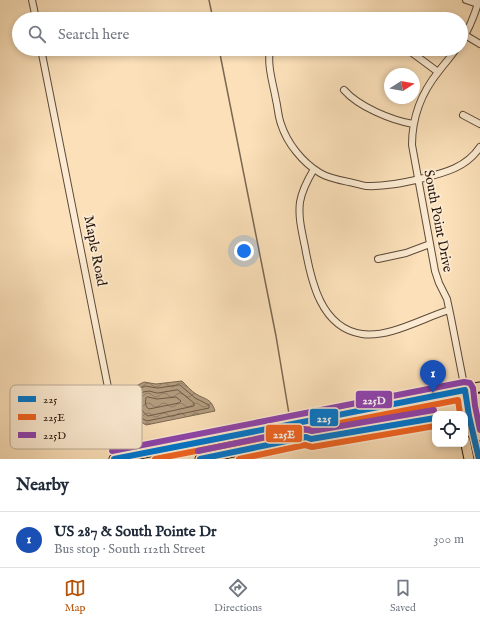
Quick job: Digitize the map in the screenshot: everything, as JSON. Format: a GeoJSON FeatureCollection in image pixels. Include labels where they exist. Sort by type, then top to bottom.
{"type":"FeatureCollection","features":[{"type":"Feature","properties":{"kind":"main road"},"geometry":{"type":"LineString","coordinates":[[119,459],[480,387]]}},
{"type":"Feature","properties":{"kind":"main road"},"geometry":{"type":"LineString","coordinates":[[306,436],[310,432],[319,429],[456,401],[465,390]]}},
{"type":"Feature","properties":{"kind":"main road"},"geometry":{"type":"LineString","coordinates":[[465,407],[470,401],[480,398]]}},
{"type":"Feature","properties":{"kind":"main road"},"geometry":{"type":"LineString","coordinates":[[200,459],[306,436],[480,404]]}},
{"type":"Feature","properties":{"kind":"main road"},"geometry":{"type":"LineString","coordinates":[[480,416],[480,436]]}},
{"type":"Feature","properties":{"kind":"main road"},"geometry":{"type":"LineString","coordinates":[[306,436],[312,439],[432,419]]}},
{"type":"Feature","properties":{"kind":"main road"},"geometry":{"type":"LineString","coordinates":[[467,447],[470,459]]}},
{"type":"Feature","properties":{"kind":"street"},"geometry":{"type":"LineString","coordinates":[[32,0],[35,12]]}},
{"type":"Feature","properties":{"kind":"street"},"geometry":{"type":"LineString","coordinates":[[466,0],[478,2],[468,30]]}},
{"type":"Feature","properties":{"kind":"street"},"geometry":{"type":"LineString","coordinates":[[468,36],[480,44]]}},
{"type":"Feature","properties":{"kind":"street","name":"Maple Road"},"geometry":{"type":"LineString","coordinates":[[42,56],[105,385]]}},
{"type":"Feature","properties":{"kind":"street"},"geometry":{"type":"LineString","coordinates":[[269,56],[280,122],[285,134],[293,147],[304,160],[320,173],[332,178],[364,186],[390,185],[418,180],[462,166],[480,147]]}},
{"type":"Feature","properties":{"kind":"street"},"geometry":{"type":"LineString","coordinates":[[416,56],[438,72]]}},
{"type":"Feature","properties":{"kind":"street","name":"South Point Drive"},"geometry":{"type":"LineString","coordinates":[[451,56],[438,72],[416,110],[413,124],[412,145],[435,271],[439,284],[447,299],[465,390],[465,407],[469,417],[479,459]]}},
{"type":"Feature","properties":{"kind":"street"},"geometry":{"type":"LineString","coordinates":[[344,90],[349,96],[360,103],[384,115],[413,124]]}},
{"type":"Feature","properties":{"kind":"street"},"geometry":{"type":"LineString","coordinates":[[463,115],[480,124]]}},
{"type":"Feature","properties":{"kind":"street"},"geometry":{"type":"LineString","coordinates":[[314,169],[304,187],[300,201],[299,211],[301,227],[314,287],[326,311],[334,320],[353,332],[376,335],[390,332],[449,310]]}},
{"type":"Feature","properties":{"kind":"street"},"geometry":{"type":"LineString","coordinates":[[378,259],[406,253],[430,244]]}},
{"type":"Feature","properties":{"kind":"street","name":"Maple Road"},"geometry":{"type":"LineString","coordinates":[[117,449],[119,459]]}},
{"type":"Feature","properties":{"kind":"water"},"geometry":{"type":"Polygon","coordinates":[[[182,381],[194,393],[210,401],[215,411],[146,425],[142,422],[142,385],[138,385],[144,382],[156,384],[182,381]]]}},
{"type":"Feature","properties":{"kind":"waterway"},"geometry":{"type":"LineString","coordinates":[[209,0],[212,12]]}},
{"type":"Feature","properties":{"kind":"waterway"},"geometry":{"type":"LineString","coordinates":[[220,56],[276,336],[289,414]]}},
{"type":"Feature","properties":{"kind":"transit line","name":"225D"},"geometry":{"type":"LineString","coordinates":[[142,445],[464,382],[470,383],[473,388],[480,430]]}},
{"type":"Feature","properties":{"kind":"transit line","name":"225"},"geometry":{"type":"LineString","coordinates":[[114,459],[465,390],[469,416],[479,459]]}},
{"type":"Feature","properties":{"kind":"transit line","name":"225E"},"geometry":{"type":"LineString","coordinates":[[155,459],[458,400],[460,411]]}},
{"type":"Feature","properties":{"kind":"transit line","name":"225D"},"geometry":{"type":"LineString","coordinates":[[198,451],[304,429],[312,431],[434,410]]}},
{"type":"Feature","properties":{"kind":"transit line","name":"225"},"geometry":{"type":"LineString","coordinates":[[200,459],[306,437],[311,439],[432,419]]}},
{"type":"Feature","properties":{"kind":"transit line","name":"225E"},"geometry":{"type":"LineString","coordinates":[[239,459],[305,445],[312,447],[432,427]]}},
{"type":"Feature","properties":{"kind":"transit line","name":"225D"},"geometry":{"type":"LineString","coordinates":[[112,451],[122,449]]}},
{"type":"Feature","properties":{"kind":"place","name":"US 287 & South Pointe Dr"},"geometry":{"type":"Point","coordinates":[433,393]}}]}
